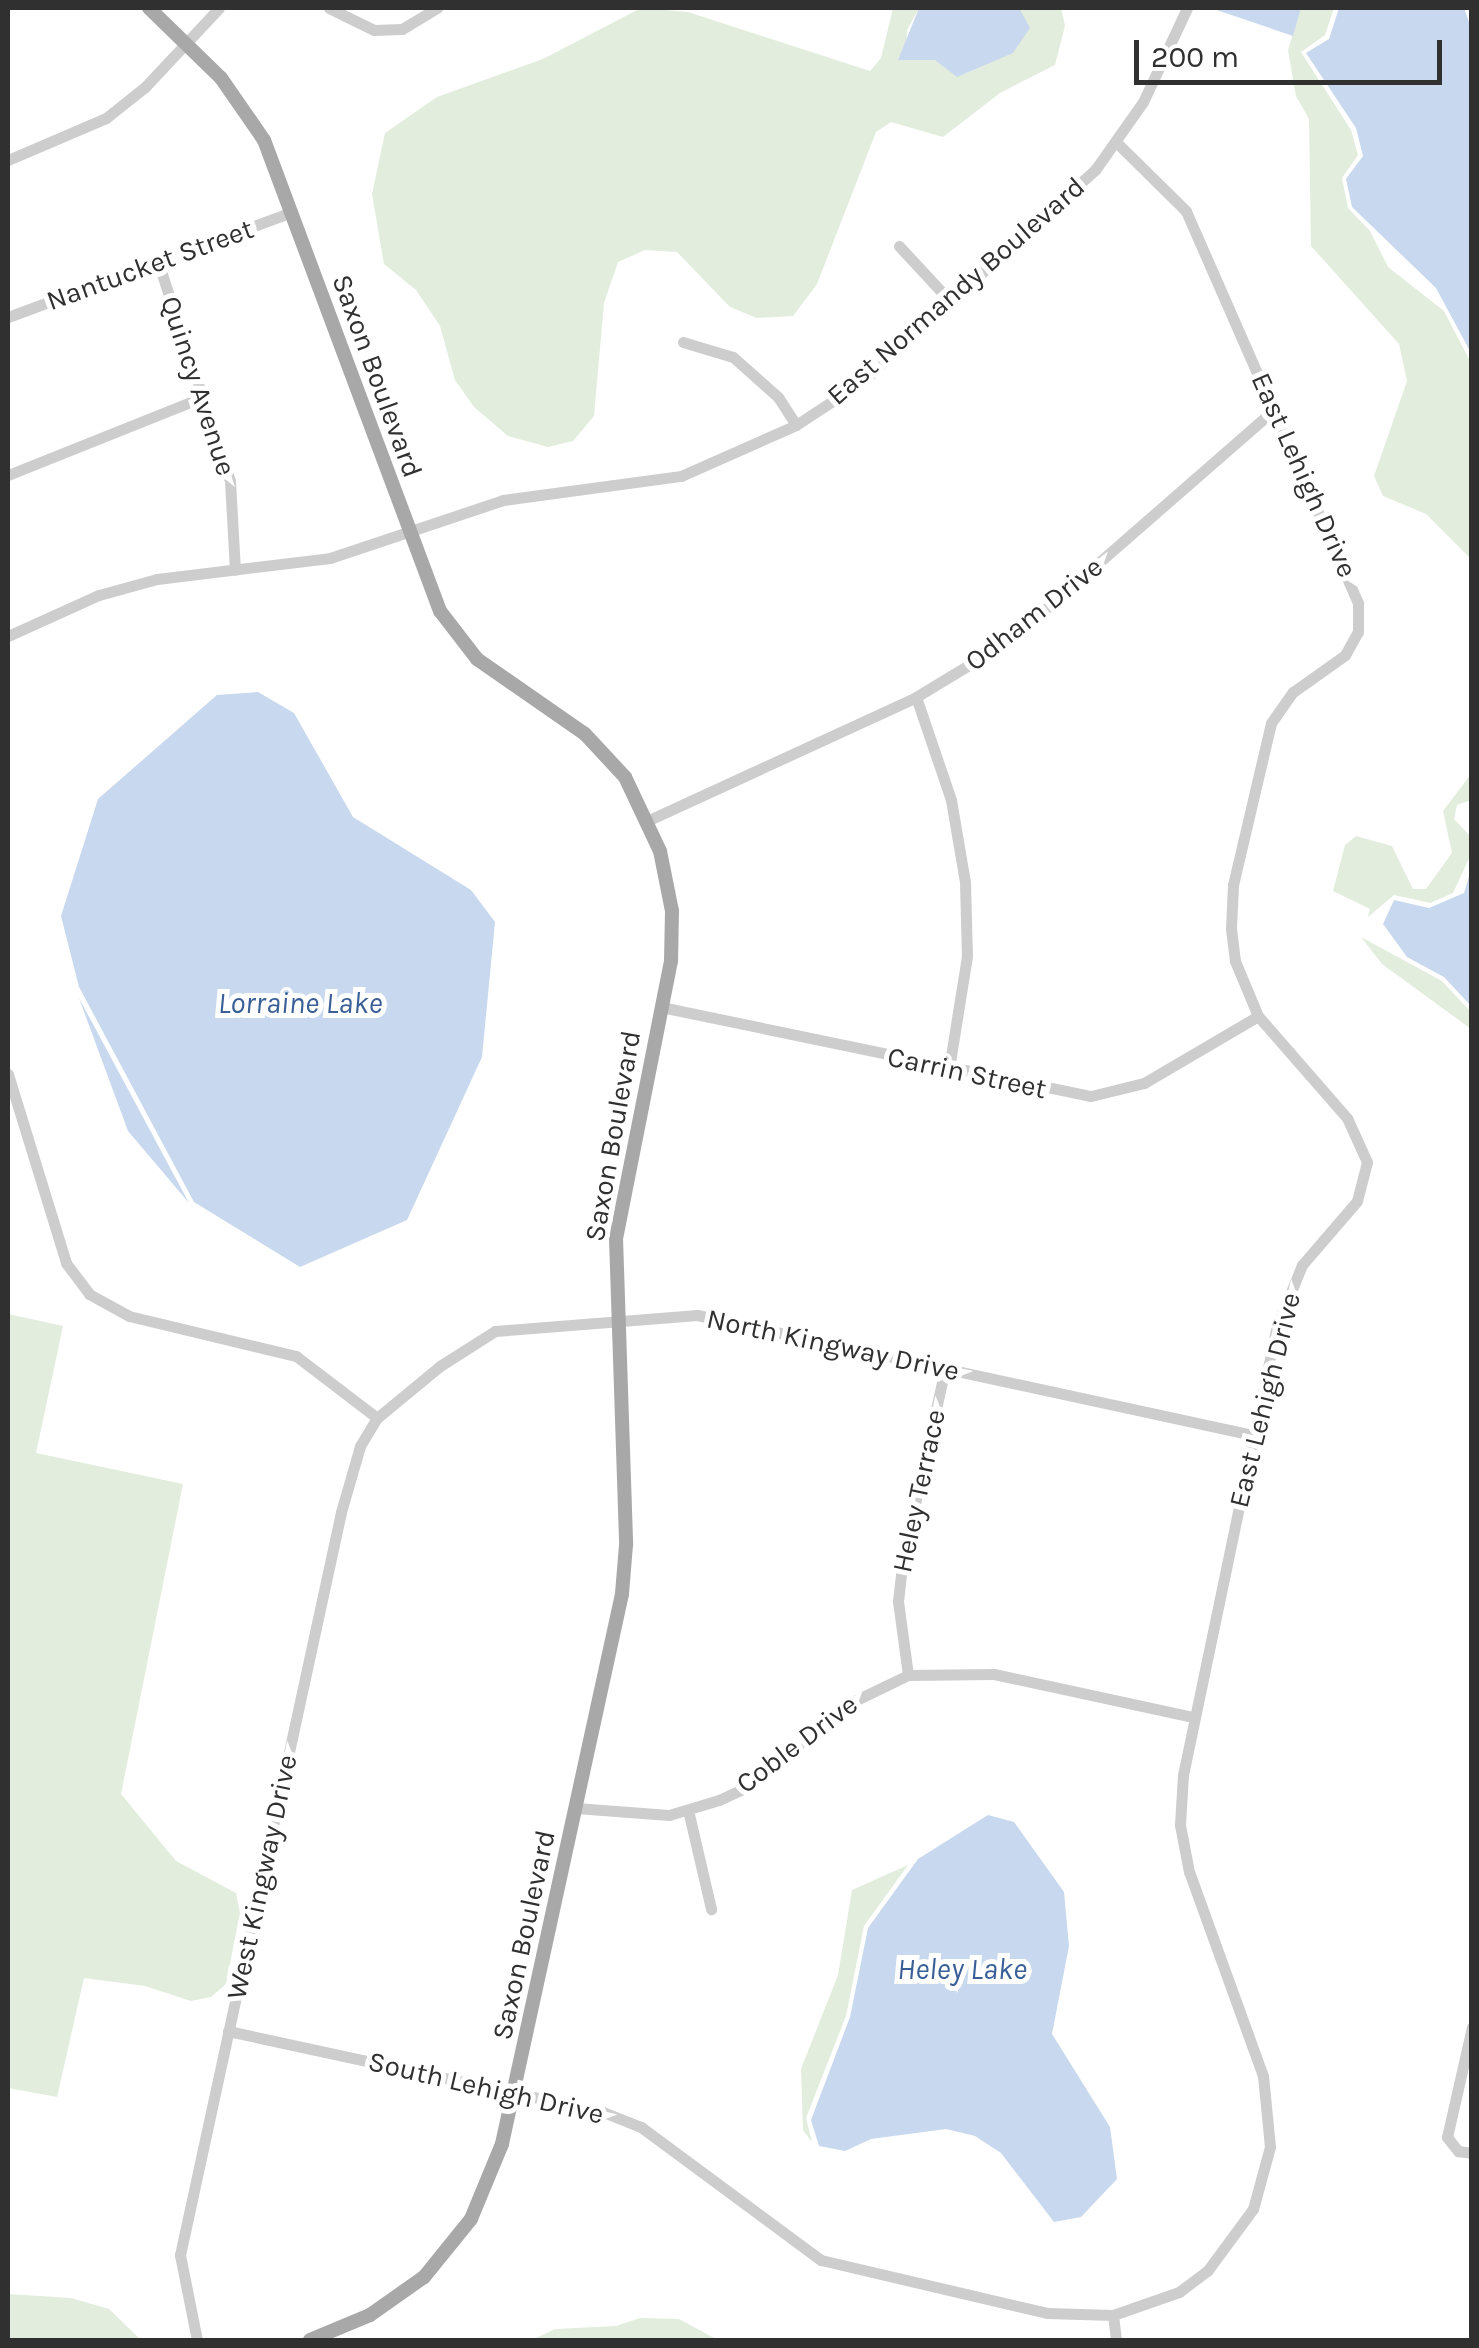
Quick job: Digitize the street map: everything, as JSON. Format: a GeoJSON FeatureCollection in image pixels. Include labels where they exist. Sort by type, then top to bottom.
{"type":"FeatureCollection","features":[{"type":"Feature","properties":{"kind":"main road","name":"Saxon Boulevard"},"geometry":{"type":"LineString","coordinates":[[150,8],[249,112],[292,212],[426,584],[455,634],[510,686],[586,735],[625,778],[649,820],[672,911],[661,1007],[618,1218],[626,1545],[516,2092],[489,2186],[452,2245],[397,2298],[310,2340]]}},
{"type":"Feature","properties":{"kind":"street"},"geometry":{"type":"LineString","coordinates":[[8,160],[106,118],[219,8]]}},
{"type":"Feature","properties":{"kind":"street"},"geometry":{"type":"LineString","coordinates":[[330,8],[374,30],[402,29],[437,8]]}},
{"type":"Feature","properties":{"kind":"street","name":"East Normandy Boulevard"},"geometry":{"type":"LineString","coordinates":[[8,636],[99,595],[235,570],[330,558],[504,500],[681,476],[796,425],[862,381],[952,303],[1116,142],[1159,74],[1187,8]]}},
{"type":"Feature","properties":{"kind":"street","name":"East Lehigh Drive"},"geometry":{"type":"LineString","coordinates":[[1113,2316],[1145,2308],[1208,2270],[1253,2209],[1268,2168],[1263,2076],[1198,1899],[1180,1825],[1193,1717],[1286,1295],[1317,1243],[1357,1201],[1367,1162],[1348,1118],[1258,1016],[1236,962],[1230,928],[1264,745],[1279,706],[1345,655],[1358,632],[1350,574],[1186,211],[1116,142]]}},
{"type":"Feature","properties":{"kind":"street","name":"Nantucket Street"},"geometry":{"type":"LineString","coordinates":[[8,317],[292,212]]}},
{"type":"Feature","properties":{"kind":"street"},"geometry":{"type":"LineString","coordinates":[[899,246],[952,303]]}},
{"type":"Feature","properties":{"kind":"street","name":"Quincy Avenue"},"geometry":{"type":"LineString","coordinates":[[158,262],[230,481],[235,570]]}},
{"type":"Feature","properties":{"kind":"street"},"geometry":{"type":"LineString","coordinates":[[682,342],[733,356],[778,397],[796,425]]}},
{"type":"Feature","properties":{"kind":"street"},"geometry":{"type":"LineString","coordinates":[[8,475],[202,398]]}},
{"type":"Feature","properties":{"kind":"street","name":"Odham Drive"},"geometry":{"type":"LineString","coordinates":[[649,820],[916,697],[1010,640],[1276,408]]}},
{"type":"Feature","properties":{"kind":"street"},"geometry":{"type":"LineString","coordinates":[[916,697],[950,800],[965,882],[967,956],[949,1069]]}},
{"type":"Feature","properties":{"kind":"street","name":"Carrin Street"},"geometry":{"type":"LineString","coordinates":[[661,1007],[1054,1092],[1114,1093],[1144,1083],[1258,1016]]}},
{"type":"Feature","properties":{"kind":"street"},"geometry":{"type":"LineString","coordinates":[[8,1074],[14,1116],[77,1280],[129,1316],[296,1356],[377,1418]]}},
{"type":"Feature","properties":{"kind":"street","name":"North Kingway Drive"},"geometry":{"type":"LineString","coordinates":[[377,1418],[440,1366],[496,1331],[618,1319],[731,1320],[1254,1435]]}},
{"type":"Feature","properties":{"kind":"street","name":"Heley Terrace"},"geometry":{"type":"LineString","coordinates":[[908,1674],[898,1601],[901,1572],[945,1368]]}},
{"type":"Feature","properties":{"kind":"street","name":"West Kingway Drive"},"geometry":{"type":"LineString","coordinates":[[198,2340],[180,2255],[345,1494],[377,1418]]}},
{"type":"Feature","properties":{"kind":"street","name":"Coble Drive"},"geometry":{"type":"LineString","coordinates":[[576,1808],[619,1816],[688,1810],[747,1786],[848,1704],[908,1674],[994,1674],[1193,1717]]}},
{"type":"Feature","properties":{"kind":"street"},"geometry":{"type":"LineString","coordinates":[[688,1810],[711,1909]]}},
{"type":"Feature","properties":{"kind":"street"},"geometry":{"type":"LineString","coordinates":[[1472,2027],[1447,2137],[1458,2152],[1472,2153]]}},
{"type":"Feature","properties":{"kind":"street","name":"South Lehigh Drive"},"geometry":{"type":"LineString","coordinates":[[228,2032],[516,2092],[641,2127],[821,2260],[1028,2309],[1113,2316]]}},
{"type":"Feature","properties":{"kind":"street"},"geometry":{"type":"LineString","coordinates":[[1113,2316],[1116,2340]]}},
{"type":"Feature","properties":{"kind":"green space"},"geometry":{"type":"Polygon","coordinates":[[[641,8],[688,12],[870,71],[881,58],[893,8],[919,8],[907,30],[906,60],[935,60],[965,74],[1018,47],[1019,8],[1061,8],[1065,26],[1055,65],[1000,93],[943,137],[891,122],[876,132],[817,284],[793,316],[757,318],[730,307],[677,252],[645,250],[618,262],[604,303],[594,416],[573,441],[548,447],[508,436],[474,407],[455,380],[440,326],[416,290],[384,264],[372,194],[385,133],[437,97],[543,59],[641,8]]]}},
{"type":"Feature","properties":{"kind":"green space"},"geometry":{"type":"Polygon","coordinates":[[[1301,8],[1334,8],[1325,35],[1301,52],[1351,130],[1358,155],[1342,178],[1348,208],[1370,231],[1388,267],[1444,311],[1471,363],[1471,559],[1426,514],[1383,496],[1374,476],[1407,381],[1399,344],[1311,246],[1309,119],[1296,96],[1288,50],[1301,8]]]}},
{"type":"Feature","properties":{"kind":"green space"},"geometry":{"type":"Polygon","coordinates":[[[1471,774],[1471,800],[1457,805],[1454,819],[1471,837],[1471,854],[1453,893],[1430,903],[1394,895],[1368,917],[1370,909],[1333,891],[1345,845],[1356,836],[1392,846],[1413,889],[1426,889],[1452,853],[1443,811],[1471,774]]]}},
{"type":"Feature","properties":{"kind":"green space"},"geometry":{"type":"Polygon","coordinates":[[[1361,937],[1442,981],[1471,1012],[1471,1029],[1382,964],[1361,937]]]}},
{"type":"Feature","properties":{"kind":"green space"},"geometry":{"type":"Polygon","coordinates":[[[8,1314],[63,1326],[36,1453],[183,1484],[121,1794],[176,1861],[236,1893],[240,1913],[226,1984],[211,1997],[191,2001],[145,1986],[84,1978],[57,2097],[8,2088],[8,1314]]]}},
{"type":"Feature","properties":{"kind":"green space"},"geometry":{"type":"Polygon","coordinates":[[[908,1865],[864,1926],[846,2016],[806,2118],[812,2142],[803,2130],[801,2069],[838,1975],[852,1890],[908,1865]]]}},
{"type":"Feature","properties":{"kind":"green space"},"geometry":{"type":"Polygon","coordinates":[[[8,2294],[71,2298],[109,2309],[141,2340],[8,2340],[8,2294]]]}},
{"type":"Feature","properties":{"kind":"green space"},"geometry":{"type":"Polygon","coordinates":[[[640,2318],[679,2319],[718,2340],[532,2340],[555,2329],[616,2326],[640,2318]]]}},
{"type":"Feature","properties":{"kind":"water"},"geometry":{"type":"Polygon","coordinates":[[[919,8],[1019,8],[1030,28],[1013,53],[957,77],[935,60],[898,60],[919,8]]]}},
{"type":"Feature","properties":{"kind":"water"},"geometry":{"type":"Polygon","coordinates":[[[1211,8],[1301,8],[1293,36],[1211,8]]]}},
{"type":"Feature","properties":{"kind":"water"},"geometry":{"type":"Polygon","coordinates":[[[1339,8],[1464,8],[1472,30],[1471,353],[1436,288],[1352,207],[1346,179],[1363,156],[1356,128],[1306,53],[1329,39],[1339,8]]]}},
{"type":"Feature","properties":{"kind":"water","name":"Lorraine Lake"},"geometry":{"type":"Polygon","coordinates":[[[258,692],[294,713],[353,817],[471,890],[495,922],[482,1057],[407,1220],[300,1267],[194,1202],[79,987],[61,916],[98,799],[217,695],[258,692]]]}},
{"type":"Feature","properties":{"kind":"water"},"geometry":{"type":"Polygon","coordinates":[[[1471,870],[1471,1006],[1444,977],[1407,957],[1383,924],[1394,900],[1429,908],[1464,893],[1471,870]]]}},
{"type":"Feature","properties":{"kind":"water"},"geometry":{"type":"Polygon","coordinates":[[[79,998],[189,1203],[128,1131],[79,998]]]}},
{"type":"Feature","properties":{"kind":"water","name":"Heley Lake"},"geometry":{"type":"Polygon","coordinates":[[[988,1815],[1014,1822],[1064,1892],[1069,1946],[1052,2034],[1110,2127],[1117,2179],[1081,2217],[1054,2222],[1001,2153],[975,2136],[946,2129],[871,2139],[845,2151],[819,2146],[811,2120],[850,2017],[868,1928],[918,1859],[988,1815]]]}}]}
